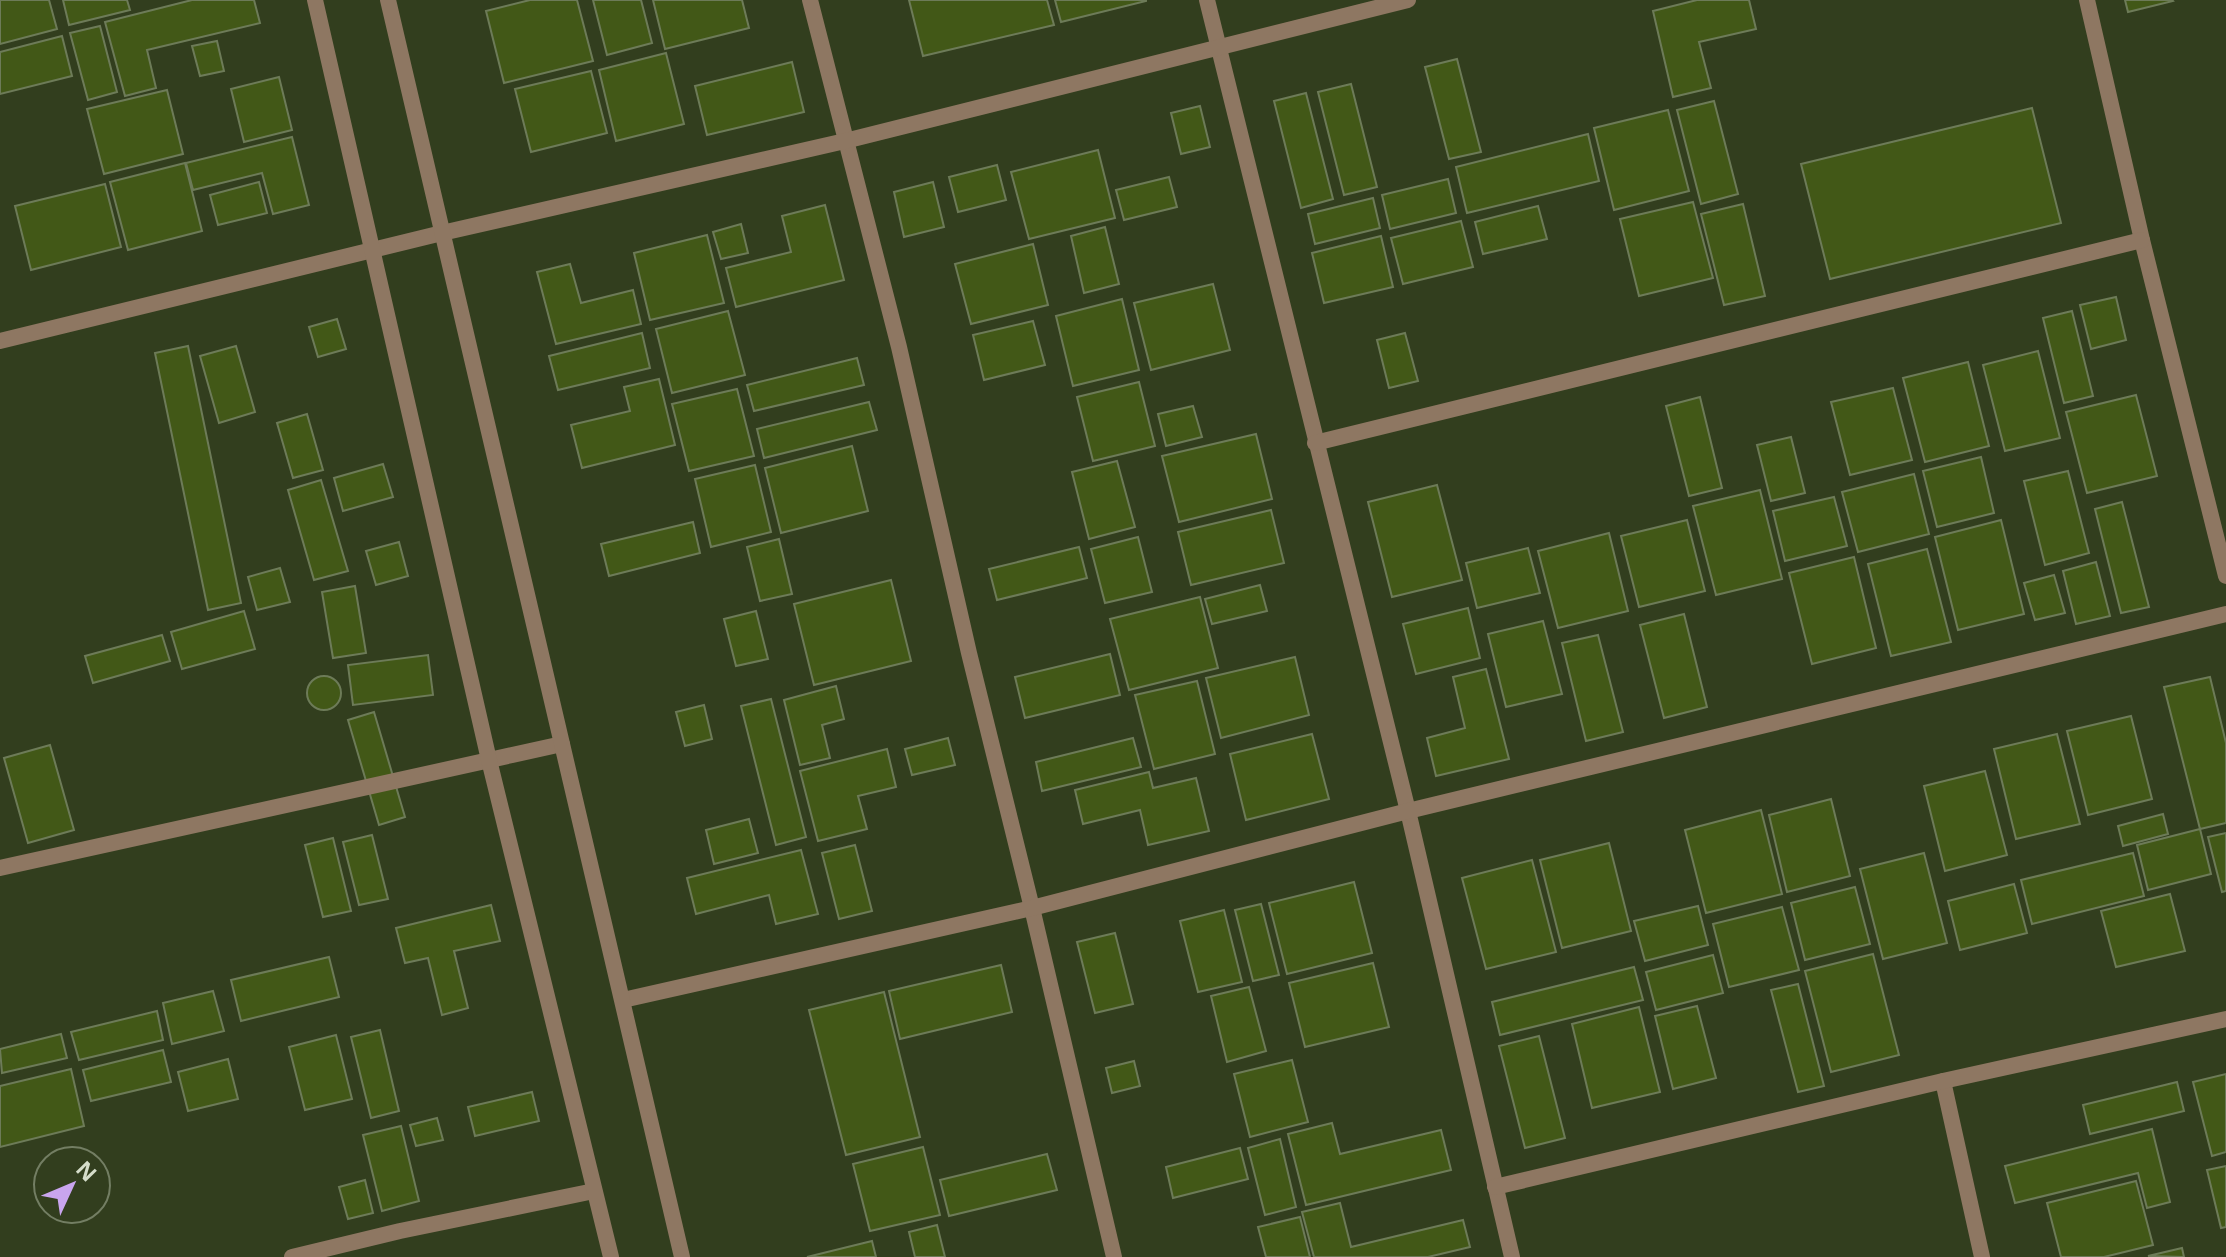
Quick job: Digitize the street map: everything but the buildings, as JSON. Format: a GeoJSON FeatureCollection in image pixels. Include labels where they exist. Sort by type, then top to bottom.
{"type":"FeatureCollection","features":[{"type":"Feature","properties":{"kind":"street"},"geometry":{"type":"LineString","coordinates":[[315,0],[489,760],[611,1257]]}},
{"type":"Feature","properties":{"kind":"street"},"geometry":{"type":"LineString","coordinates":[[388,0],[682,1257]]}},
{"type":"Feature","properties":{"kind":"street"},"geometry":{"type":"LineString","coordinates":[[810,0],[899,347],[1114,1257]]}},
{"type":"Feature","properties":{"kind":"street"},"geometry":{"type":"LineString","coordinates":[[1207,0],[1408,811],[1512,1257]]}},
{"type":"Feature","properties":{"kind":"street"},"geometry":{"type":"LineString","coordinates":[[0,341],[442,233],[845,141],[1408,0]]}},
{"type":"Feature","properties":{"kind":"street"},"geometry":{"type":"LineString","coordinates":[[2087,0],[2142,240],[2226,576]]}},
{"type":"Feature","properties":{"kind":"street"},"geometry":{"type":"LineString","coordinates":[[1315,443],[2142,240]]}},
{"type":"Feature","properties":{"kind":"street"},"geometry":{"type":"LineString","coordinates":[[623,1000],[1032,908],[1408,811],[2226,614]]}},
{"type":"Feature","properties":{"kind":"street"},"geometry":{"type":"LineString","coordinates":[[0,868],[562,744]]}},
{"type":"Feature","properties":{"kind":"street"},"geometry":{"type":"LineString","coordinates":[[1495,1187],[1943,1081],[2226,1019]]}},
{"type":"Feature","properties":{"kind":"street"},"geometry":{"type":"LineString","coordinates":[[1943,1081],[1982,1257]]}},
{"type":"Feature","properties":{"kind":"street"},"geometry":{"type":"LineString","coordinates":[[292,1257],[594,1191]]}}]}
